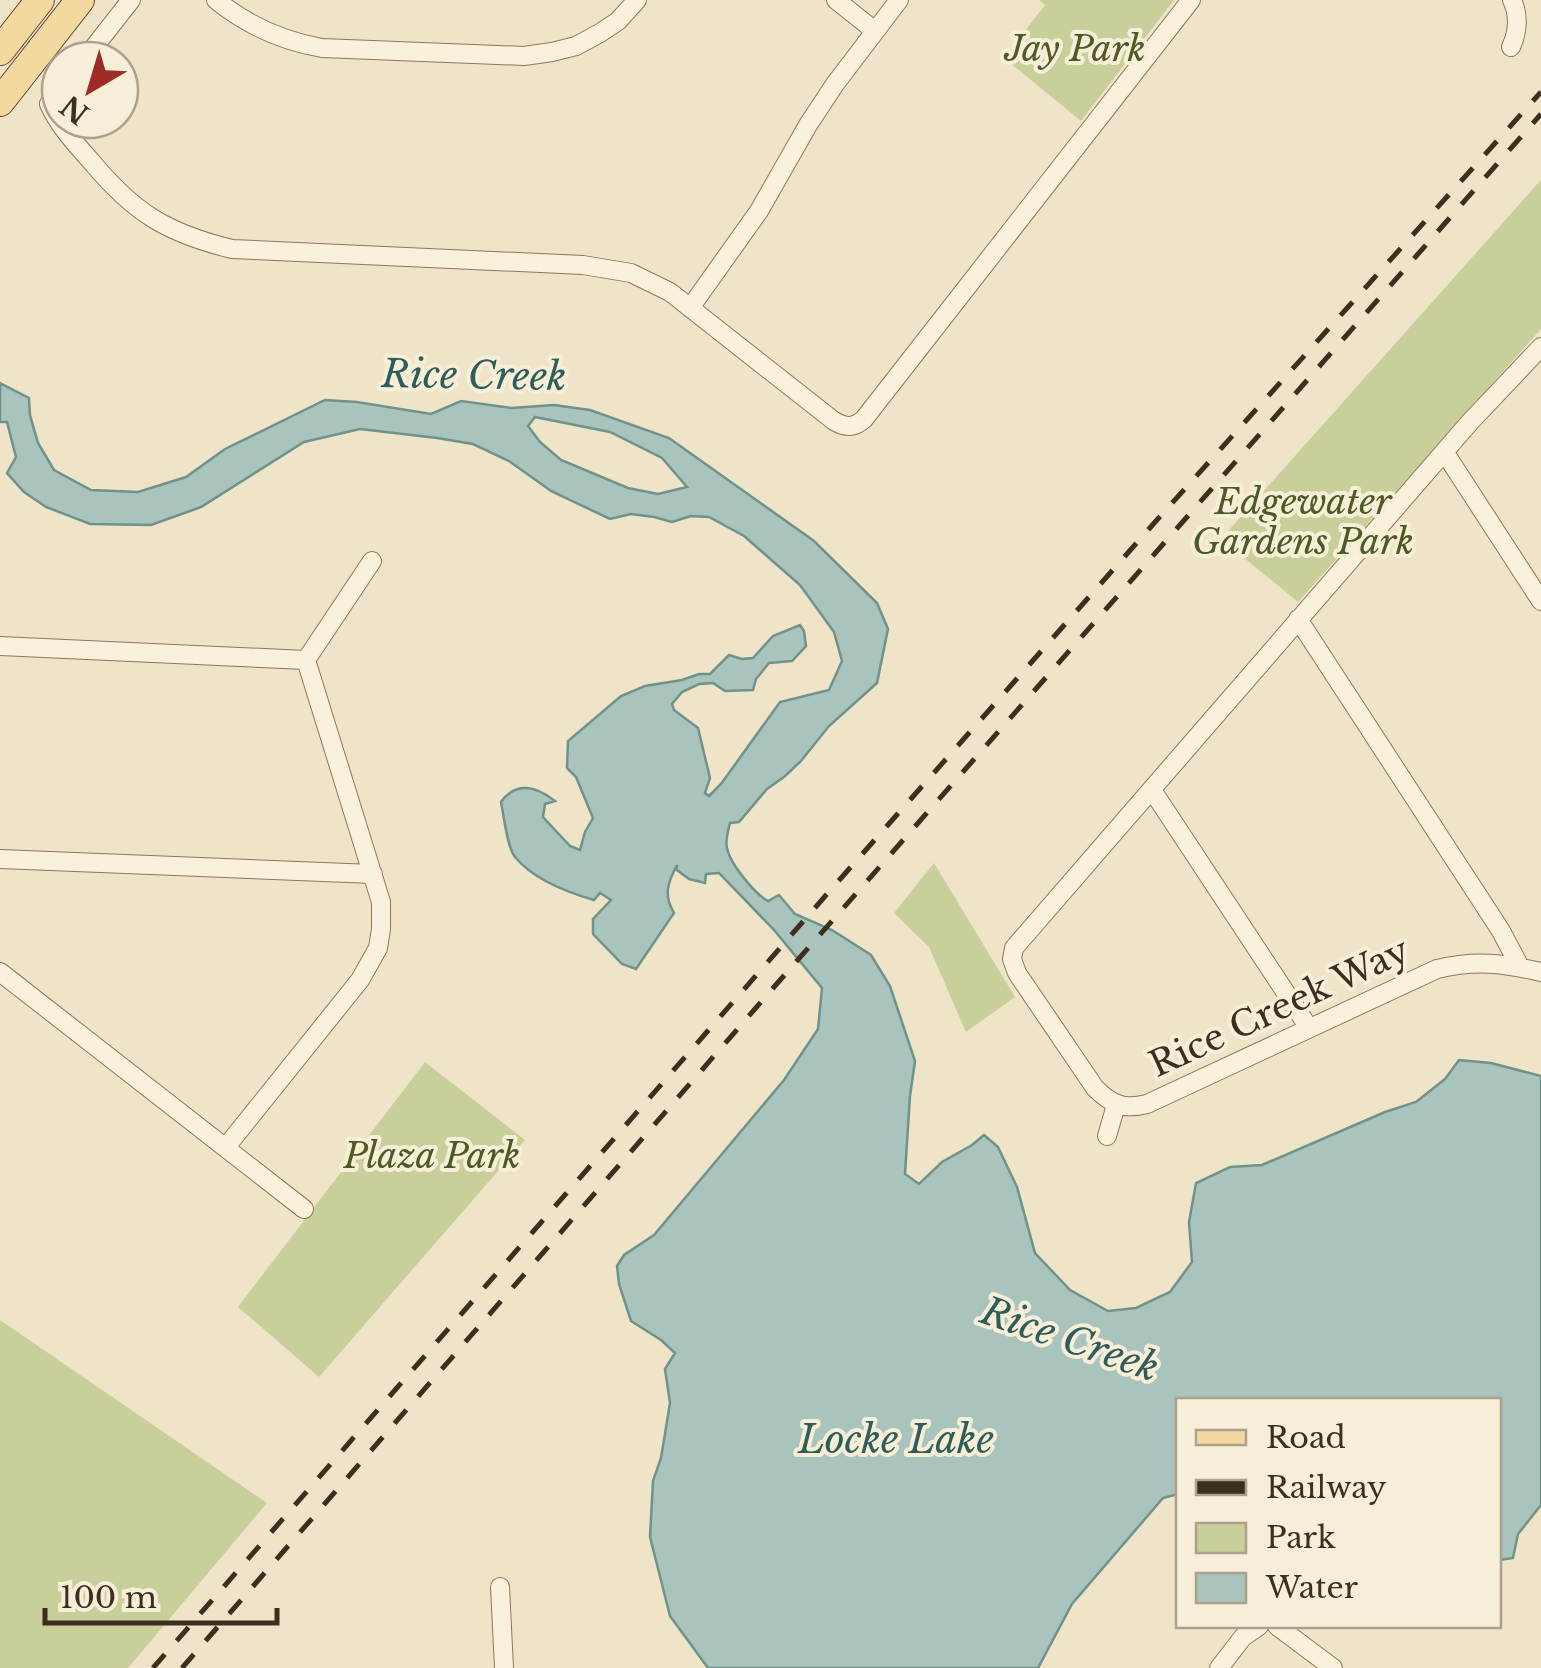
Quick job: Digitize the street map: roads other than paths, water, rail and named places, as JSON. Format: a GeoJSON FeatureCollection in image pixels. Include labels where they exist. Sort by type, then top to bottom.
{"type":"FeatureCollection","features":[{"type":"Feature","properties":{"kind":"main road"},"geometry":{"type":"LineString","coordinates":[[0,51],[40,0]]}},
{"type":"Feature","properties":{"kind":"main road"},"geometry":{"type":"LineString","coordinates":[[0,102],[80,0]]}},
{"type":"Feature","properties":{"kind":"street"},"geometry":{"type":"LineString","coordinates":[[100,40],[131,0]]}},
{"type":"Feature","properties":{"kind":"street"},"geometry":{"type":"LineString","coordinates":[[216,0],[252,25],[310,46],[524,56],[576,46],[618,20],[638,0]]}},
{"type":"Feature","properties":{"kind":"street"},"geometry":{"type":"LineString","coordinates":[[836,0],[875,31]]}},
{"type":"Feature","properties":{"kind":"street"},"geometry":{"type":"LineString","coordinates":[[690,308],[759,211],[817,111],[898,0]]}},
{"type":"Feature","properties":{"kind":"street"},"geometry":{"type":"LineString","coordinates":[[72,140],[112,187],[156,222],[196,240],[232,249],[583,264],[631,273],[690,308],[834,422],[850,427],[864,419],[1191,0]]}},
{"type":"Feature","properties":{"kind":"street"},"geometry":{"type":"LineString","coordinates":[[1511,47],[1516,37],[1514,6]]}},
{"type":"Feature","properties":{"kind":"street"},"geometry":{"type":"LineString","coordinates":[[1309,1028],[1152,790],[1298,619],[1541,347]]}},
{"type":"Feature","properties":{"kind":"street"},"geometry":{"type":"LineString","coordinates":[[1445,453],[1541,601]]}},
{"type":"Feature","properties":{"kind":"street"},"geometry":{"type":"LineString","coordinates":[[306,660],[372,562]]}},
{"type":"Feature","properties":{"kind":"street"},"geometry":{"type":"LineString","coordinates":[[1298,619],[1520,967]]}},
{"type":"Feature","properties":{"kind":"street"},"geometry":{"type":"LineString","coordinates":[[0,646],[306,660]]}},
{"type":"Feature","properties":{"kind":"street"},"geometry":{"type":"LineString","coordinates":[[226,1147],[360,980],[378,948],[381,902],[306,660]]}},
{"type":"Feature","properties":{"kind":"street","name":"Rice Creek Way"},"geometry":{"type":"LineString","coordinates":[[1152,790],[1014,948],[1012,959],[1017,973],[1095,1088],[1116,1105],[1147,1104],[1437,970],[1482,962],[1541,972]]}},
{"type":"Feature","properties":{"kind":"street"},"geometry":{"type":"LineString","coordinates":[[0,859],[373,874]]}},
{"type":"Feature","properties":{"kind":"street"},"geometry":{"type":"LineString","coordinates":[[0,972],[304,1209]]}},
{"type":"Feature","properties":{"kind":"street"},"geometry":{"type":"LineString","coordinates":[[1107,1136],[1116,1105]]}},
{"type":"Feature","properties":{"kind":"street"},"geometry":{"type":"LineString","coordinates":[[500,1587],[504,1668]]}},
{"type":"Feature","properties":{"kind":"street"},"geometry":{"type":"LineString","coordinates":[[1220,1668],[1244,1637],[1256,1628]]}},
{"type":"Feature","properties":{"kind":"street"},"geometry":{"type":"LineString","coordinates":[[1280,1628],[1333,1668]]}},
{"type":"Feature","properties":{"kind":"water","name":"Locke Lake"},"geometry":{"type":"Polygon","coordinates":[[[0,383],[29,398],[38,443],[54,470],[91,490],[138,492],[186,477],[225,449],[325,400],[431,414],[461,401],[511,408],[554,405],[590,410],[669,438],[814,541],[877,603],[888,629],[877,683],[829,726],[801,761],[767,789],[739,822],[730,823],[726,842],[729,855],[744,878],[768,901],[779,895],[795,914],[832,930],[871,955],[890,986],[915,1061],[905,1174],[919,1184],[942,1162],[984,1135],[998,1147],[1017,1187],[1035,1253],[1070,1290],[1108,1311],[1136,1308],[1170,1292],[1192,1262],[1189,1222],[1196,1183],[1230,1167],[1262,1165],[1416,1102],[1445,1079],[1459,1060],[1491,1063],[1541,1076],[1541,1505],[1518,1534],[1513,1558],[1501,1560],[1501,1398],[1176,1398],[1176,1495],[1163,1498],[1072,1604],[1038,1668],[708,1668],[670,1616],[650,1537],[653,1481],[670,1403],[665,1369],[675,1353],[631,1321],[617,1266],[624,1255],[654,1235],[784,1080],[818,1029],[822,988],[719,873],[706,874],[705,883],[689,879],[677,870],[677,865],[668,889],[674,913],[636,969],[622,964],[593,934],[593,919],[611,900],[600,893],[594,900],[562,889],[523,865],[510,846],[501,802],[520,788],[548,796],[555,801],[545,804],[543,817],[570,846],[580,850],[593,818],[576,777],[567,768],[568,741],[621,696],[645,686],[710,674],[729,655],[753,658],[773,636],[800,625],[806,646],[792,661],[769,663],[756,679],[753,690],[725,691],[713,683],[699,684],[682,692],[672,704],[674,710],[698,728],[710,778],[705,793],[709,796],[780,702],[829,690],[842,661],[834,632],[800,585],[744,536],[709,517],[691,516],[672,522],[631,514],[610,519],[551,491],[509,461],[473,444],[360,429],[304,442],[201,507],[151,525],[90,524],[46,507],[24,492],[7,473],[16,457],[7,422],[0,422],[0,383]],[[535,417],[528,426],[561,460],[628,488],[658,494],[687,487],[662,458],[610,432],[535,417]]]}},
{"type":"Feature","properties":{"kind":"railway"},"geometry":{"type":"LineString","coordinates":[[153,1668],[827,894],[1541,92]]}},
{"type":"Feature","properties":{"kind":"railway"},"geometry":{"type":"LineString","coordinates":[[182,1668],[1541,114]]}},
{"type":"Feature","properties":{"kind":"park label","name":"Jay Park"},"geometry":{"type":"Point","coordinates":[1075,48]}},
{"type":"Feature","properties":{"kind":"park label","name":"Edgewater Gardens Park"},"geometry":{"type":"Point","coordinates":[1303,521]}},
{"type":"Feature","properties":{"kind":"park label","name":"Plaza Park"},"geometry":{"type":"Point","coordinates":[432,1155]}},
{"type":"Feature","properties":{"kind":"water label","name":"Rice Creek"},"geometry":{"type":"Point","coordinates":[474,375]}},
{"type":"Feature","properties":{"kind":"water label","name":"Rice Creek"},"geometry":{"type":"Point","coordinates":[1070,1339]}}]}
